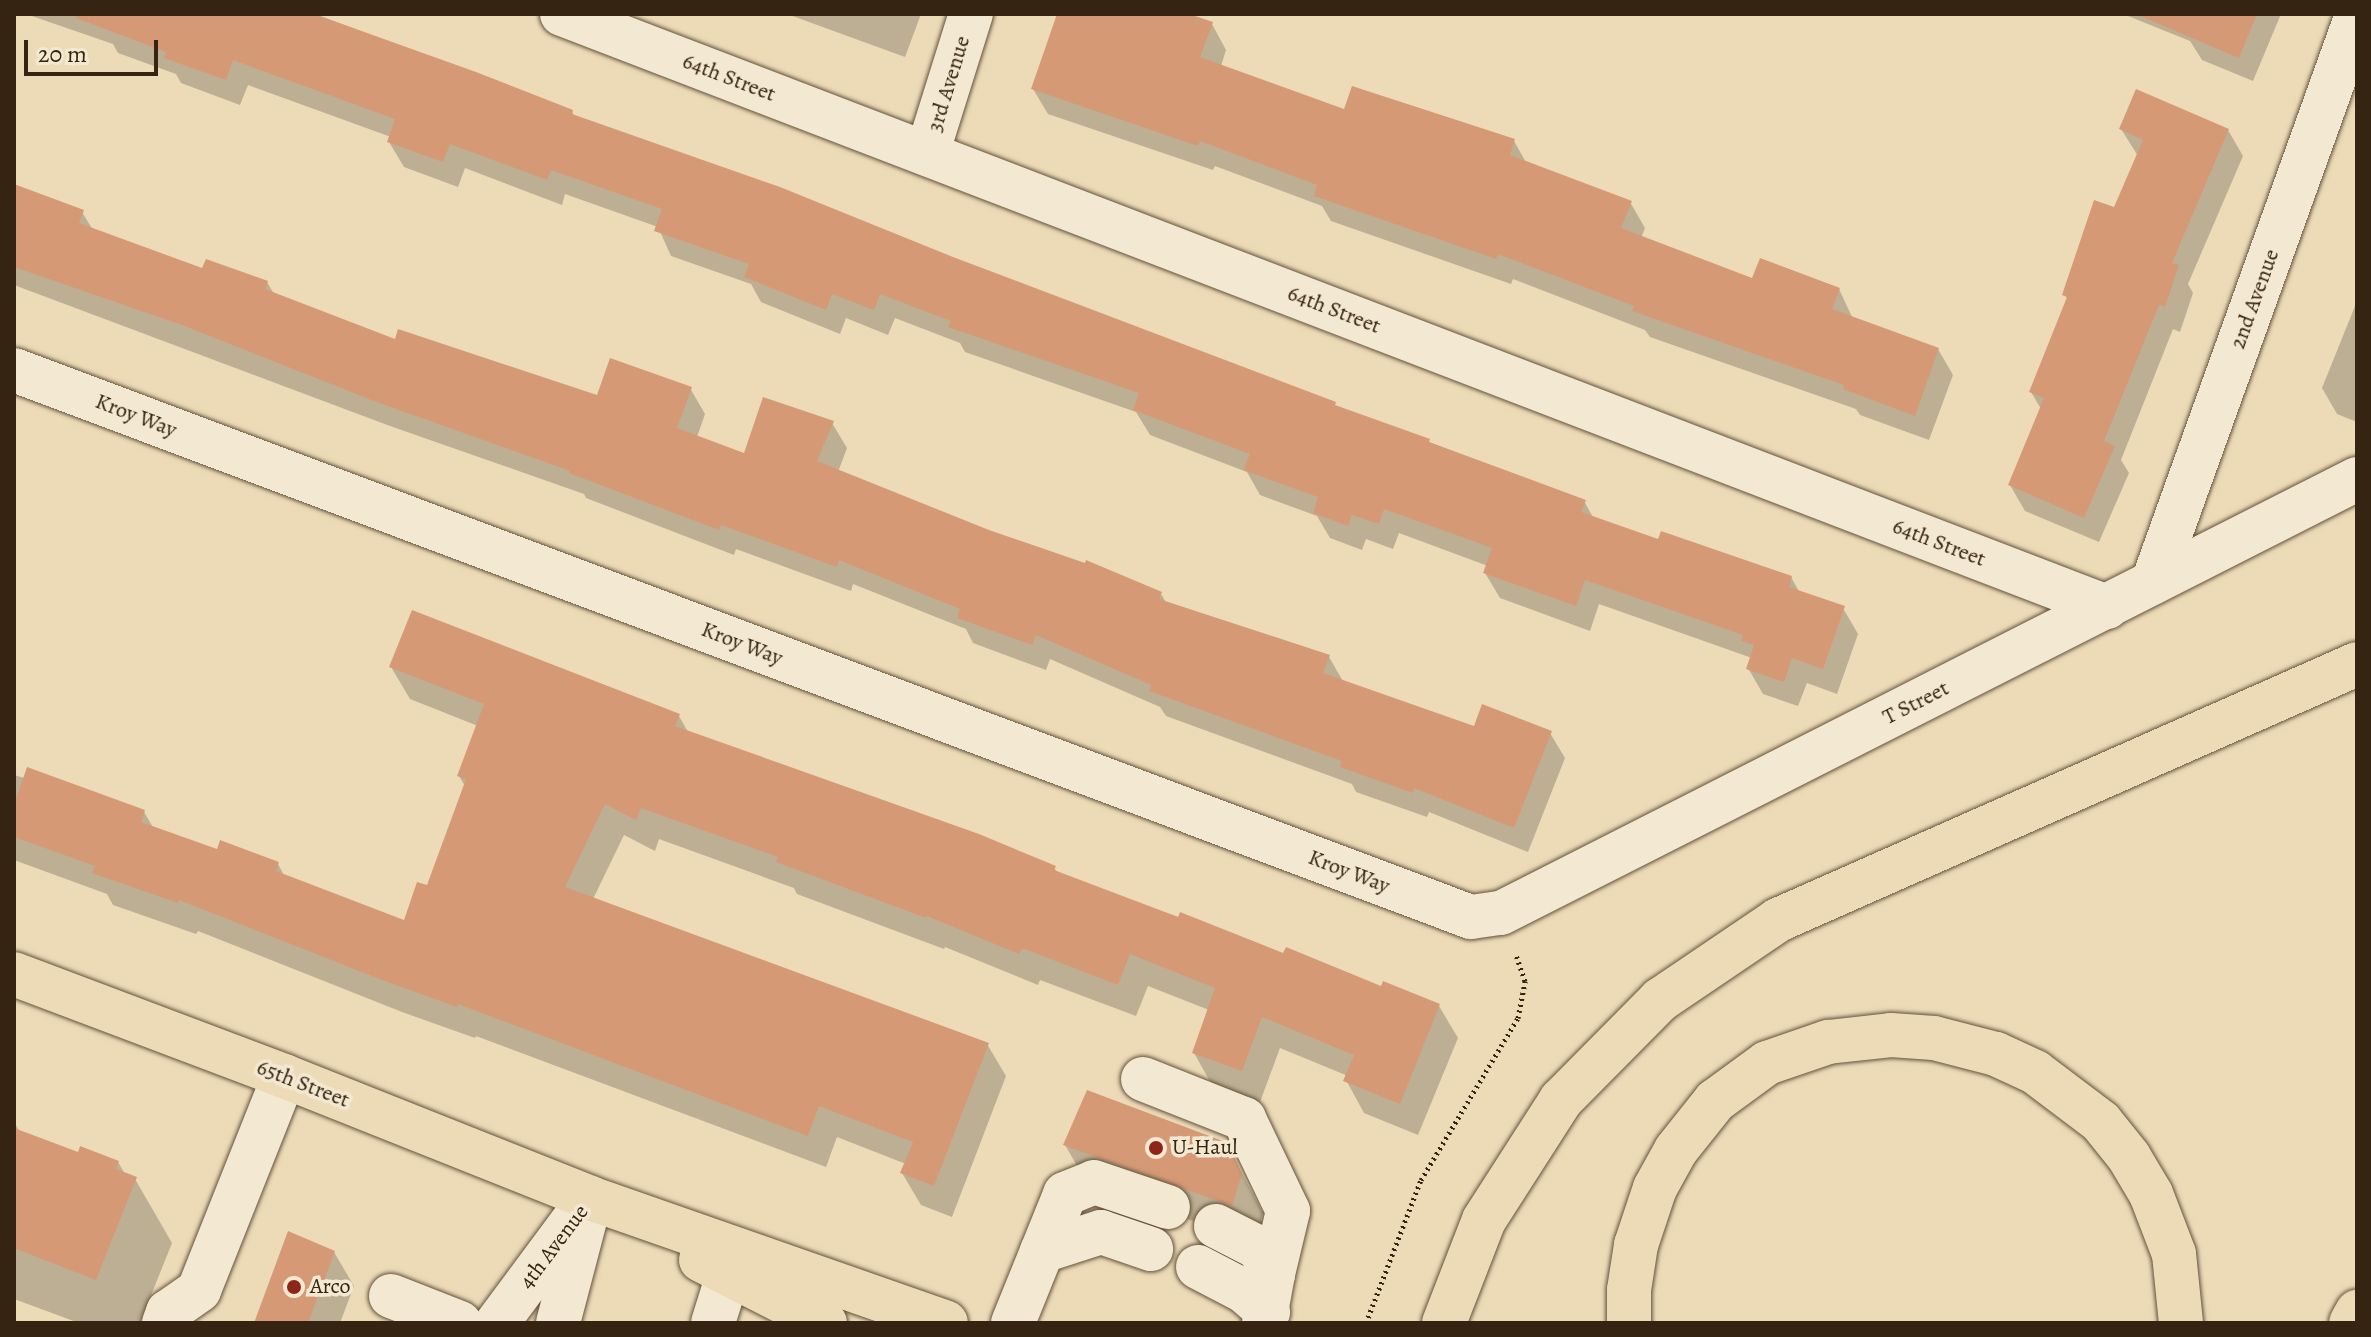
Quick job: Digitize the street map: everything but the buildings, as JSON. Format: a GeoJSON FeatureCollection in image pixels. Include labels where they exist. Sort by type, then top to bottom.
{"type":"FeatureCollection","features":[{"type":"Feature","properties":{"kind":"main road"},"geometry":{"type":"LineString","coordinates":[[1444,1323],[1484,1220],[1561,1100],[1660,1000],[1778,920],[2357,664]]}},
{"type":"Feature","properties":{"kind":"main road","name":"65th Street"},"geometry":{"type":"LineString","coordinates":[[14,974],[284,1076],[590,1198],[732,1262],[946,1323]]}},
{"type":"Feature","properties":{"kind":"main road"},"geometry":{"type":"LineString","coordinates":[[1629,1323],[1629,1290],[1636,1245],[1655,1188],[1676,1150],[1715,1101],[1767,1063],[1828,1042],[1891,1035],[1934,1038],[1996,1054],[2035,1072],[2101,1122],[2151,1194],[2174,1254],[2181,1323]]}},
{"type":"Feature","properties":{"kind":"main road","name":"65th Street"},"geometry":{"type":"LineString","coordinates":[[732,1262],[825,1323]]}},
{"type":"Feature","properties":{"kind":"main road"},"geometry":{"type":"LineString","coordinates":[[2351,1323],[2357,1312]]}},
{"type":"Feature","properties":{"kind":"street","name":"64th Street"},"geometry":{"type":"LineString","coordinates":[[562,14],[2107,607]]}},
{"type":"Feature","properties":{"kind":"street","name":"3rd Avenue"},"geometry":{"type":"LineString","coordinates":[[927,154],[971,14]]}},
{"type":"Feature","properties":{"kind":"street","name":"2nd Avenue"},"geometry":{"type":"LineString","coordinates":[[2153,582],[2357,15]]}},
{"type":"Feature","properties":{"kind":"street","name":"Kroy Way"},"geometry":{"type":"LineString","coordinates":[[14,370],[1486,915]]}},
{"type":"Feature","properties":{"kind":"street","name":"T Street"},"geometry":{"type":"LineString","coordinates":[[1486,915],[2107,607],[2357,479]]}},
{"type":"Feature","properties":{"kind":"street"},"geometry":{"type":"LineString","coordinates":[[164,1323],[168,1312],[199,1290],[284,1076]]}},
{"type":"Feature","properties":{"kind":"street"},"geometry":{"type":"LineString","coordinates":[[1143,1079],[1244,1119],[1288,1211],[1268,1303]]}},
{"type":"Feature","properties":{"kind":"street"},"geometry":{"type":"LineString","coordinates":[[1013,1323],[1065,1194],[1094,1182],[1168,1207]]}},
{"type":"Feature","properties":{"kind":"street","name":"4th Avenue"},"geometry":{"type":"LineString","coordinates":[[497,1323],[590,1198]]}},
{"type":"Feature","properties":{"kind":"street","name":"4th Avenue"},"geometry":{"type":"LineString","coordinates":[[558,1323],[590,1198]]}},
{"type":"Feature","properties":{"kind":"street"},"geometry":{"type":"LineString","coordinates":[[1216,1226],[1259,1248],[1268,1303]]}},
{"type":"Feature","properties":{"kind":"street"},"geometry":{"type":"LineString","coordinates":[[1042,1251],[1101,1232],[1151,1249]]}},
{"type":"Feature","properties":{"kind":"street"},"geometry":{"type":"LineString","coordinates":[[713,1323],[732,1262]]}},
{"type":"Feature","properties":{"kind":"street"},"geometry":{"type":"LineString","coordinates":[[1198,1267],[1268,1303]]}},
{"type":"Feature","properties":{"kind":"street"},"geometry":{"type":"LineString","coordinates":[[391,1296],[460,1323]]}},
{"type":"Feature","properties":{"kind":"path"},"geometry":{"type":"LineString","coordinates":[[1366,1323],[1421,1180],[1518,1018],[1525,981],[1486,915]]}},
{"type":"Feature","properties":{"kind":"place","name":"U-Haul"},"geometry":{"type":"Point","coordinates":[1156,1148]}},
{"type":"Feature","properties":{"kind":"place","name":"Arco"},"geometry":{"type":"Point","coordinates":[294,1287]}}]}
